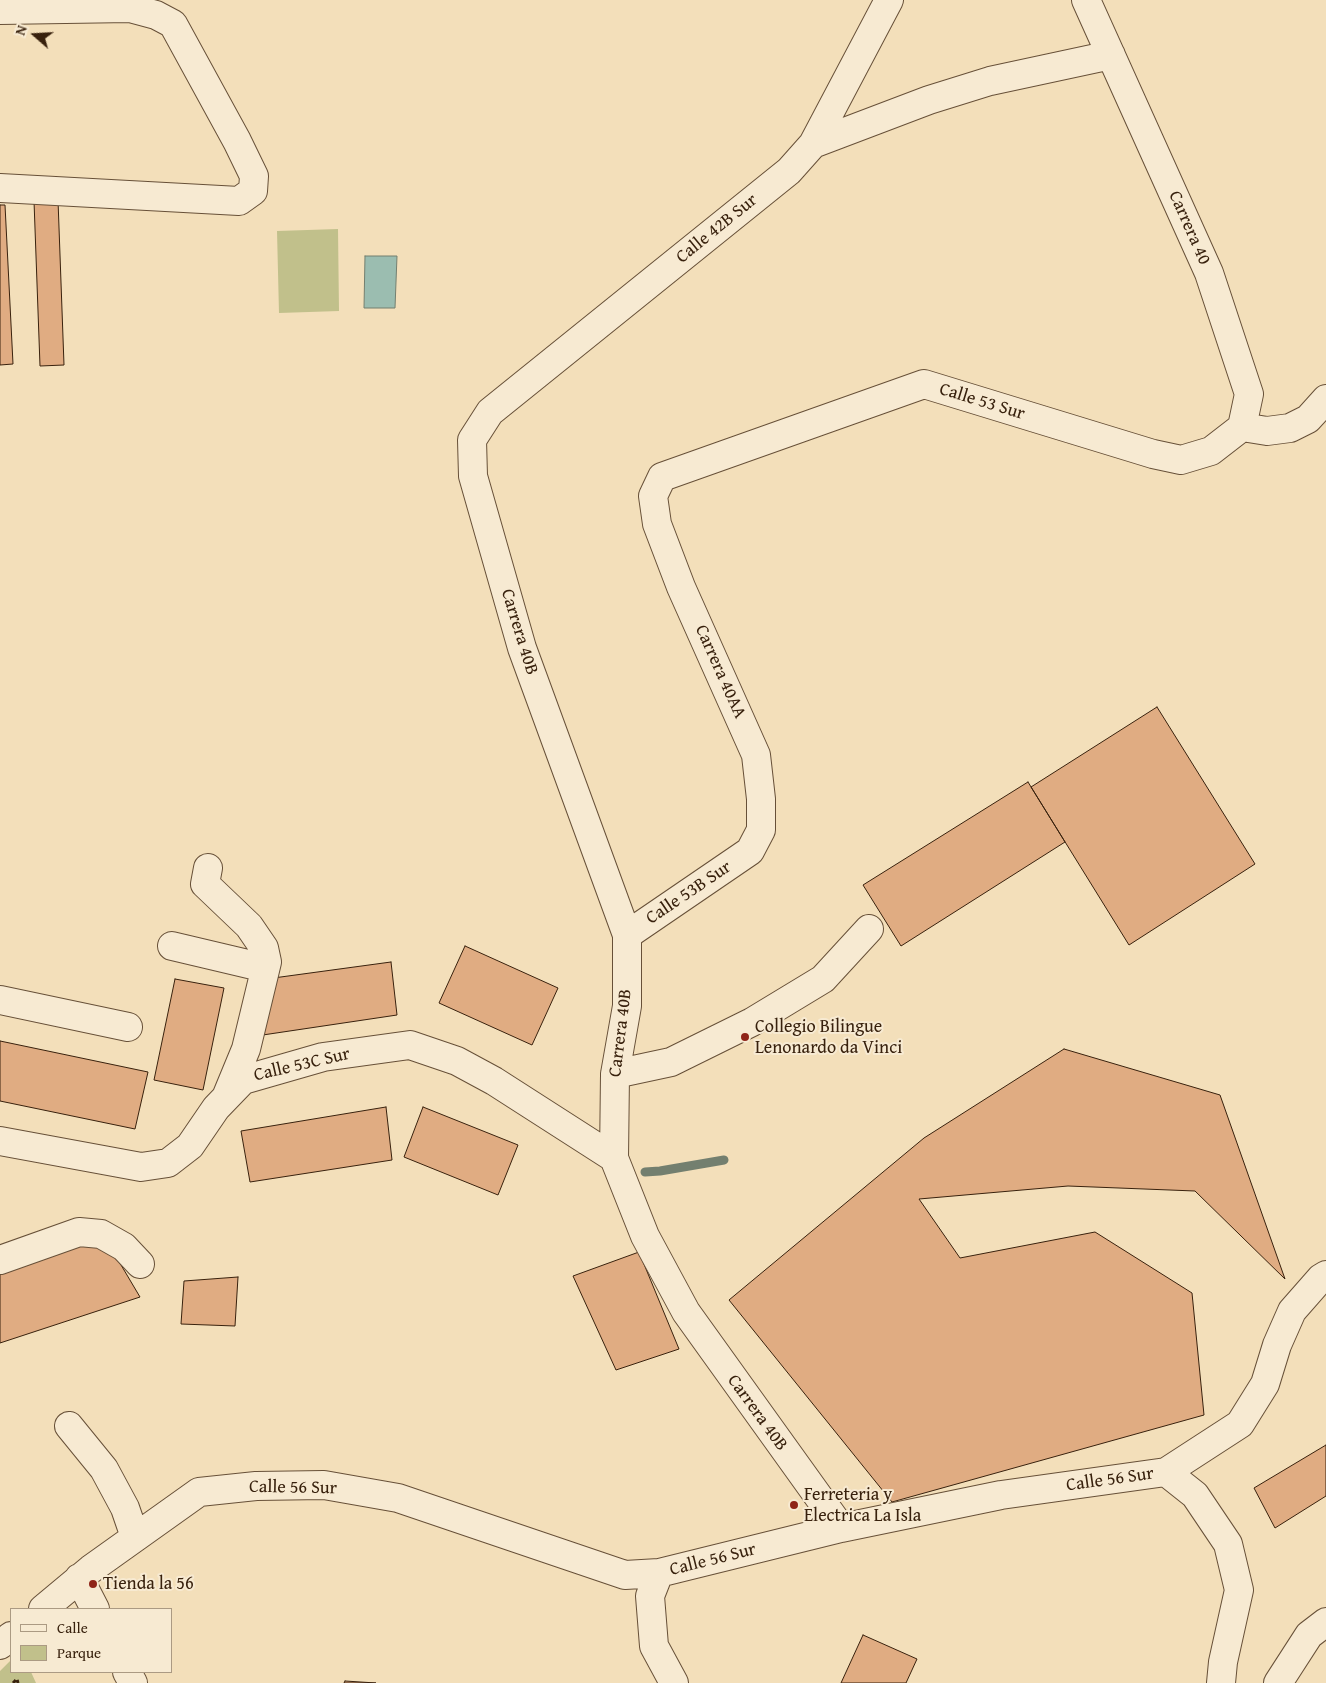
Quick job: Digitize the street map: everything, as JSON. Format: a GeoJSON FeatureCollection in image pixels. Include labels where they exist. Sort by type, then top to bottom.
{"type":"FeatureCollection","features":[{"type":"Feature","properties":{"kind":"street","name":"Calle 42B Sur"},"geometry":{"type":"LineString","coordinates":[[490,412],[789,171],[813,144],[889,0]]}},
{"type":"Feature","properties":{"kind":"street","name":"Carrera 40"},"geometry":{"type":"LineString","coordinates":[[1086,0],[1209,273],[1249,394],[1242,427]]}},
{"type":"Feature","properties":{"kind":"street"},"geometry":{"type":"LineString","coordinates":[[0,10],[130,8],[156,15],[173,24],[254,176],[253,191],[239,201],[0,188]]}},
{"type":"Feature","properties":{"kind":"street"},"geometry":{"type":"LineString","coordinates":[[813,144],[929,100],[990,81],[1111,55]]}},
{"type":"Feature","properties":{"kind":"street","name":"Calle 53 Sur"},"geometry":{"type":"LineString","coordinates":[[653,496],[662,477],[924,384],[1154,454],[1181,460],[1211,451],[1242,427]]}},
{"type":"Feature","properties":{"kind":"street"},"geometry":{"type":"LineString","coordinates":[[1242,427],[1267,432],[1290,428],[1308,419],[1326,399]]}},
{"type":"Feature","properties":{"kind":"street","name":"Carrera 40B"},"geometry":{"type":"LineString","coordinates":[[490,412],[472,440],[473,476],[522,648],[627,935],[627,1006],[615,1074],[614,1158],[644,1236],[686,1312],[842,1528]]}},
{"type":"Feature","properties":{"kind":"street","name":"Carrera 40AA"},"geometry":{"type":"LineString","coordinates":[[653,496],[657,524],[681,587],[756,754],[761,799],[761,830],[750,851]]}},
{"type":"Feature","properties":{"kind":"street","name":"Calle 53B Sur"},"geometry":{"type":"LineString","coordinates":[[627,935],[750,851]]}},
{"type":"Feature","properties":{"kind":"street"},"geometry":{"type":"LineString","coordinates":[[208,868],[205,884],[249,926],[264,948],[265,968],[246,1050],[225,1098]]}},
{"type":"Feature","properties":{"kind":"street"},"geometry":{"type":"LineString","coordinates":[[615,1074],[671,1062],[752,1022],[823,979],[869,929]]}},
{"type":"Feature","properties":{"kind":"street"},"geometry":{"type":"LineString","coordinates":[[172,946],[265,968]]}},
{"type":"Feature","properties":{"kind":"street"},"geometry":{"type":"LineString","coordinates":[[0,1000],[128,1027]]}},
{"type":"Feature","properties":{"kind":"street","name":"Calle 53C Sur"},"geometry":{"type":"LineString","coordinates":[[0,1141],[142,1167],[168,1163],[190,1146],[225,1098],[242,1080],[323,1057],[410,1045],[457,1060],[494,1081],[614,1158]]}},
{"type":"Feature","properties":{"kind":"street"},"geometry":{"type":"LineString","coordinates":[[0,1260],[78,1232],[101,1234],[124,1247],[140,1264]]}},
{"type":"Feature","properties":{"kind":"street","name":"Calle 56 Sur"},"geometry":{"type":"LineString","coordinates":[[44,1608],[146,1522],[199,1492],[256,1486],[324,1485],[398,1498],[625,1574],[660,1572],[842,1528],[1001,1495],[1166,1472],[1240,1424],[1265,1384],[1277,1345],[1292,1311],[1321,1278],[1326,1275]]}},
{"type":"Feature","properties":{"kind":"street"},"geometry":{"type":"LineString","coordinates":[[69,1426],[104,1469],[125,1508],[146,1522]]}},
{"type":"Feature","properties":{"kind":"street"},"geometry":{"type":"LineString","coordinates":[[1166,1472],[1195,1495],[1228,1544],[1239,1590],[1223,1662],[1221,1683]]}},
{"type":"Feature","properties":{"kind":"street"},"geometry":{"type":"LineString","coordinates":[[660,1572],[650,1596],[654,1646],[674,1683]]}},
{"type":"Feature","properties":{"kind":"street"},"geometry":{"type":"LineString","coordinates":[[79,1578],[94,1608]]}},
{"type":"Feature","properties":{"kind":"street"},"geometry":{"type":"LineString","coordinates":[[1278,1683],[1310,1635],[1326,1622]]}},
{"type":"Feature","properties":{"kind":"street"},"geometry":{"type":"LineString","coordinates":[[0,1646],[10,1637]]}},
{"type":"Feature","properties":{"kind":"path"},"geometry":{"type":"LineString","coordinates":[[13,1683],[17,1679],[18,1683]]}},
{"type":"Feature","properties":{"kind":"green space"},"geometry":{"type":"Polygon","coordinates":[[[338,229],[339,311],[279,313],[277,231],[338,229]]]}},
{"type":"Feature","properties":{"kind":"green space"},"geometry":{"type":"Polygon","coordinates":[[[10,1661],[10,1673],[31,1673],[36,1683],[0,1683],[0,1671],[10,1661]]]}},
{"type":"Feature","properties":{"kind":"shaded area"},"geometry":{"type":"Polygon","coordinates":[[[365,256],[397,256],[395,308],[364,308],[365,256]]]}},
{"type":"Feature","properties":{"kind":"building"},"geometry":{"type":"Polygon","coordinates":[[[58,200],[64,365],[40,366],[34,201],[58,200]]]}},
{"type":"Feature","properties":{"kind":"building"},"geometry":{"type":"Polygon","coordinates":[[[0,205],[5,205],[13,364],[0,365],[0,205]]]}},
{"type":"Feature","properties":{"kind":"building"},"geometry":{"type":"Polygon","coordinates":[[[1157,707],[1255,864],[1129,945],[1031,787],[1157,707]]]}},
{"type":"Feature","properties":{"kind":"building"},"geometry":{"type":"Polygon","coordinates":[[[1028,782],[1065,842],[901,946],[863,885],[1028,782]]]}},
{"type":"Feature","properties":{"kind":"building"},"geometry":{"type":"Polygon","coordinates":[[[465,946],[558,988],[532,1045],[439,1003],[465,946]]]}},
{"type":"Feature","properties":{"kind":"building"},"geometry":{"type":"Polygon","coordinates":[[[391,962],[397,1015],[256,1036],[266,979],[391,962]]]}},
{"type":"Feature","properties":{"kind":"building"},"geometry":{"type":"Polygon","coordinates":[[[175,979],[224,988],[203,1090],[154,1080],[175,979]]]}},
{"type":"Feature","properties":{"kind":"building"},"geometry":{"type":"Polygon","coordinates":[[[0,1041],[148,1072],[135,1129],[0,1101],[0,1041]]]}},
{"type":"Feature","properties":{"kind":"building"},"geometry":{"type":"Polygon","coordinates":[[[1064,1049],[1220,1095],[1285,1279],[1195,1191],[1068,1186],[919,1199],[960,1258],[1095,1232],[1192,1293],[1204,1415],[892,1502],[729,1300],[924,1138],[1064,1049]]]}},
{"type":"Feature","properties":{"kind":"building"},"geometry":{"type":"Polygon","coordinates":[[[386,1107],[392,1160],[250,1182],[241,1131],[386,1107]]]}},
{"type":"Feature","properties":{"kind":"building"},"geometry":{"type":"Polygon","coordinates":[[[423,1107],[518,1145],[498,1195],[404,1157],[423,1107]]]}},
{"type":"Feature","properties":{"kind":"building"},"geometry":{"type":"Polygon","coordinates":[[[108,1243],[140,1297],[0,1343],[0,1271],[80,1246],[108,1243]]]}},
{"type":"Feature","properties":{"kind":"building"},"geometry":{"type":"Polygon","coordinates":[[[639,1252],[679,1349],[616,1370],[573,1276],[639,1252]]]}},
{"type":"Feature","properties":{"kind":"building"},"geometry":{"type":"Polygon","coordinates":[[[238,1277],[235,1326],[181,1324],[184,1281],[238,1277]]]}},
{"type":"Feature","properties":{"kind":"building"},"geometry":{"type":"Polygon","coordinates":[[[1326,1445],[1326,1496],[1275,1528],[1254,1488],[1326,1445]]]}},
{"type":"Feature","properties":{"kind":"building"},"geometry":{"type":"Polygon","coordinates":[[[863,1635],[917,1659],[906,1683],[841,1683],[863,1635]]]}},
{"type":"Feature","properties":{"kind":"building"},"geometry":{"type":"Polygon","coordinates":[[[345,1681],[376,1683],[344,1683],[345,1681]]]}},
{"type":"Feature","properties":{"kind":"waterway"},"geometry":{"type":"LineString","coordinates":[[645,1172],[724,1160]]}},
{"type":"Feature","properties":{"kind":"place","name":"Collegio Bilingue Lenonardo da Vinci"},"geometry":{"type":"Point","coordinates":[745,1037]}},
{"type":"Feature","properties":{"kind":"place","name":"Ferreteria y Electrica La Isla"},"geometry":{"type":"Point","coordinates":[794,1505]}},
{"type":"Feature","properties":{"kind":"place","name":"Tienda la 56"},"geometry":{"type":"Point","coordinates":[93,1584]}}]}
